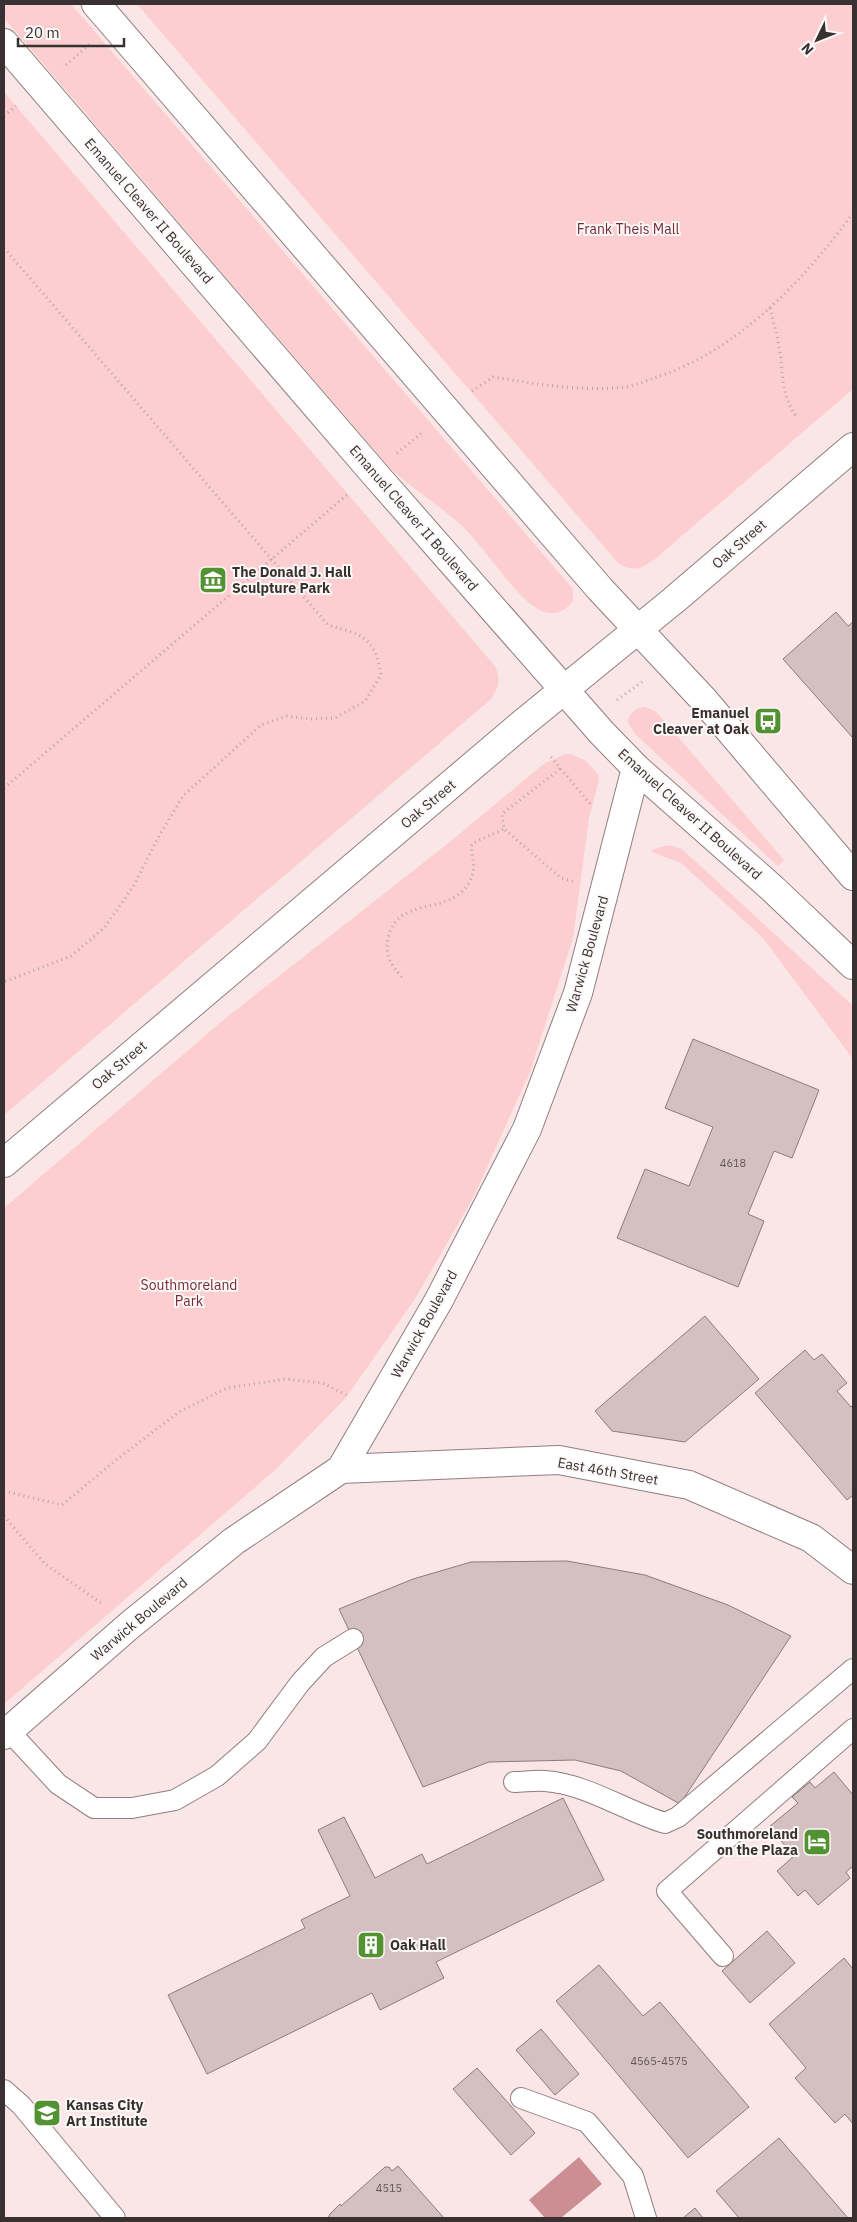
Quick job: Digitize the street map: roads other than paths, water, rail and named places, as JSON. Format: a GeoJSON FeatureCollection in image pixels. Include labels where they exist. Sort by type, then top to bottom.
{"type":"FeatureCollection","features":[{"type":"Feature","properties":{"kind":"street"},"geometry":{"type":"LineString","coordinates":[[96,4],[600,589],[669,662],[853,876]]}},
{"type":"Feature","properties":{"kind":"street","name":"Emanuel Cleaver II Boulevard"},"geometry":{"type":"LineString","coordinates":[[4,43],[563,690],[636,768],[773,889],[853,965]]}},
{"type":"Feature","properties":{"kind":"street","name":"Oak Street"},"geometry":{"type":"LineString","coordinates":[[4,1163],[563,690],[638,630],[853,446]]}},
{"type":"Feature","properties":{"kind":"street","name":"Warwick Boulevard"},"geometry":{"type":"LineString","coordinates":[[6,1733],[130,1626],[234,1541],[341,1469],[439,1300],[527,1129],[578,993],[636,768]]}},
{"type":"Feature","properties":{"kind":"street","name":"East 46th Street"},"geometry":{"type":"LineString","coordinates":[[341,1469],[559,1460],[689,1485],[811,1538],[853,1570]]}},
{"type":"Feature","properties":{"kind":"lane"},"geometry":{"type":"LineString","coordinates":[[6,1733],[58,1784],[94,1808],[132,1808],[175,1800],[216,1776],[257,1740],[300,1683],[324,1657],[353,1639]]}},
{"type":"Feature","properties":{"kind":"lane"},"geometry":{"type":"LineString","coordinates":[[514,1782],[544,1781],[575,1787],[642,1816],[665,1823],[678,1817],[853,1669]]}},
{"type":"Feature","properties":{"kind":"lane"},"geometry":{"type":"LineString","coordinates":[[723,1956],[667,1891],[853,1729]]}},
{"type":"Feature","properties":{"kind":"lane"},"geometry":{"type":"LineString","coordinates":[[4,2090],[20,2106],[115,2218]]}},
{"type":"Feature","properties":{"kind":"lane"},"geometry":{"type":"LineString","coordinates":[[521,2098],[587,2122],[633,2176],[646,2218]]}},
{"type":"Feature","properties":{"kind":"place","name":"The Donald J. Hall Sculpture Park"},"geometry":{"type":"Point","coordinates":[213,580]}},
{"type":"Feature","properties":{"kind":"place","name":"Emanuel Cleaver at Oak"},"geometry":{"type":"Point","coordinates":[768,721]}},
{"type":"Feature","properties":{"kind":"place","name":"Southmoreland on the Plaza"},"geometry":{"type":"Point","coordinates":[817,1842]}},
{"type":"Feature","properties":{"kind":"place","name":"Oak Hall"},"geometry":{"type":"Point","coordinates":[371,1945]}},
{"type":"Feature","properties":{"kind":"place","name":"Kansas City Art Institute"},"geometry":{"type":"Point","coordinates":[47,2113]}},
{"type":"Feature","properties":{"kind":"park label","name":"Frank Theis Mall"},"geometry":{"type":"Point","coordinates":[628,229]}},
{"type":"Feature","properties":{"kind":"park label","name":"Southmoreland Park"},"geometry":{"type":"Point","coordinates":[189,1294]}}]}
